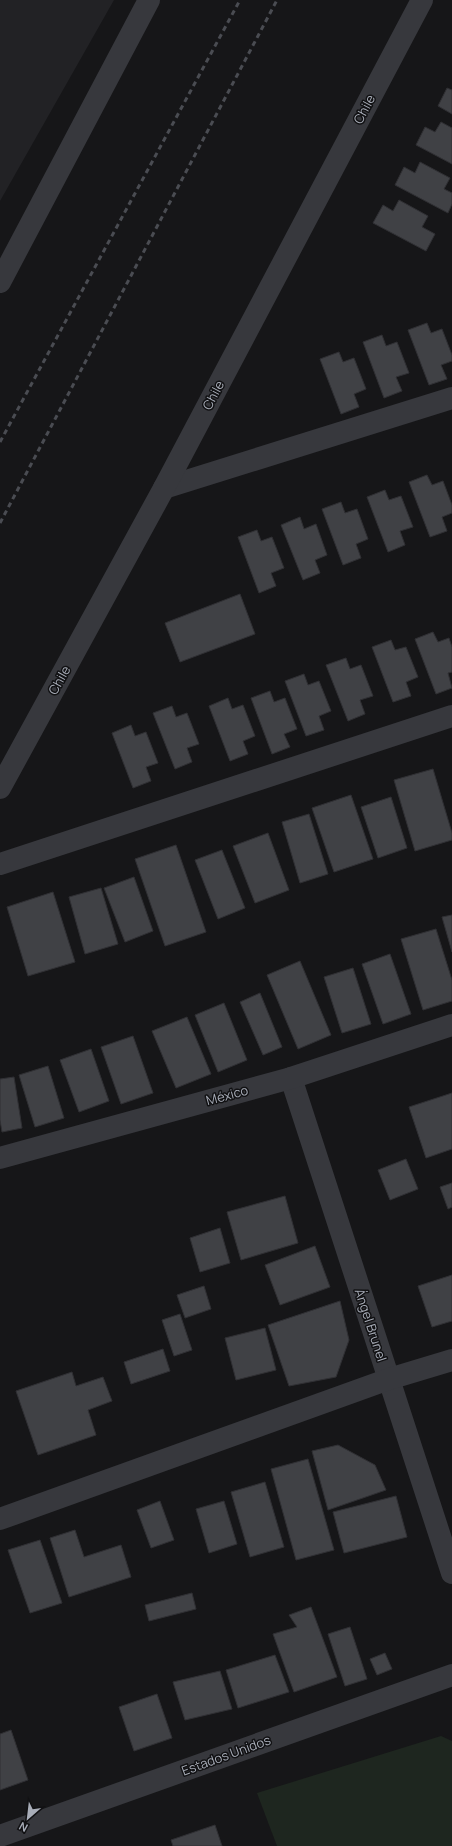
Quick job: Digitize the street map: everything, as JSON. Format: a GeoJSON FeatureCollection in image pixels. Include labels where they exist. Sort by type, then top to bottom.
{"type":"FeatureCollection","features":[{"type":"Feature","properties":{"kind":"street"},"geometry":{"type":"LineString","coordinates":[[0,282],[149,0]]}},
{"type":"Feature","properties":{"kind":"street","name":"Chile"},"geometry":{"type":"LineString","coordinates":[[0,788],[164,488],[422,0]]}},
{"type":"Feature","properties":{"kind":"street"},"geometry":{"type":"LineString","coordinates":[[164,488],[452,398]]}},
{"type":"Feature","properties":{"kind":"street"},"geometry":{"type":"LineString","coordinates":[[0,864],[452,716]]}},
{"type":"Feature","properties":{"kind":"street","name":"México"},"geometry":{"type":"LineString","coordinates":[[0,1158],[291,1078],[452,1025]]}},
{"type":"Feature","properties":{"kind":"street","name":"Ángel Brunel"},"geometry":{"type":"LineString","coordinates":[[291,1078],[452,1573]]}},
{"type":"Feature","properties":{"kind":"street"},"geometry":{"type":"LineString","coordinates":[[0,1519],[389,1379],[452,1360]]}},
{"type":"Feature","properties":{"kind":"street","name":"Estados Unidos"},"geometry":{"type":"LineString","coordinates":[[0,1836],[452,1675]]}},
{"type":"Feature","properties":{"kind":"shaded area"},"geometry":{"type":"Polygon","coordinates":[[[0,0],[114,0],[0,201],[0,0]]]}},
{"type":"Feature","properties":{"kind":"shaded area"},"geometry":{"type":"Polygon","coordinates":[[[441,1736],[452,1741],[452,1846],[277,1846],[257,1793],[441,1736]]]}},
{"type":"Feature","properties":{"kind":"building"},"geometry":{"type":"Polygon","coordinates":[[[447,88],[452,90],[452,114],[438,106],[447,88]]]}},
{"type":"Feature","properties":{"kind":"building"},"geometry":{"type":"Polygon","coordinates":[[[441,122],[452,128],[452,164],[416,145],[425,127],[435,132],[441,122]]]}},
{"type":"Feature","properties":{"kind":"building"},"geometry":{"type":"Polygon","coordinates":[[[420,162],[450,178],[444,189],[452,193],[452,204],[448,213],[395,185],[404,167],[415,173],[420,162]]]}},
{"type":"Feature","properties":{"kind":"building"},"geometry":{"type":"Polygon","coordinates":[[[399,200],[428,216],[422,227],[435,234],[426,251],[373,223],[383,205],[393,211],[399,200]]]}},
{"type":"Feature","properties":{"kind":"building"},"geometry":{"type":"Polygon","coordinates":[[[427,323],[431,333],[442,329],[452,355],[452,361],[441,365],[447,379],[429,385],[408,330],[427,323]]]}},
{"type":"Feature","properties":{"kind":"building"},"geometry":{"type":"Polygon","coordinates":[[[382,335],[386,346],[397,342],[409,373],[396,377],[402,391],[384,398],[363,342],[382,335]]]}},
{"type":"Feature","properties":{"kind":"building"},"geometry":{"type":"Polygon","coordinates":[[[339,352],[343,362],[354,358],[366,389],[354,394],[359,407],[341,414],[320,359],[339,352]]]}},
{"type":"Feature","properties":{"kind":"building"},"geometry":{"type":"Polygon","coordinates":[[[427,475],[432,485],[443,481],[452,505],[452,513],[442,517],[447,531],[430,537],[409,482],[427,475]]]}},
{"type":"Feature","properties":{"kind":"building"},"geometry":{"type":"Polygon","coordinates":[[[385,490],[389,500],[401,496],[413,527],[400,531],[405,545],[388,552],[367,497],[385,490]]]}},
{"type":"Feature","properties":{"kind":"building"},"geometry":{"type":"Polygon","coordinates":[[[341,502],[345,513],[357,509],[368,539],[356,544],[361,558],[343,565],[322,509],[341,502]]]}},
{"type":"Feature","properties":{"kind":"building"},"geometry":{"type":"Polygon","coordinates":[[[300,517],[304,529],[316,524],[327,555],[315,560],[320,573],[303,580],[281,525],[300,517]]]}},
{"type":"Feature","properties":{"kind":"building"},"geometry":{"type":"Polygon","coordinates":[[[257,530],[261,541],[272,537],[284,568],[271,573],[276,586],[259,593],[238,537],[257,530]]]}},
{"type":"Feature","properties":{"kind":"building"},"geometry":{"type":"Polygon","coordinates":[[[240,594],[255,634],[180,662],[165,623],[240,594]]]}},
{"type":"Feature","properties":{"kind":"building"},"geometry":{"type":"Polygon","coordinates":[[[433,632],[438,642],[449,638],[452,647],[452,672],[448,673],[452,688],[436,694],[415,639],[433,632]]]}},
{"type":"Feature","properties":{"kind":"building"},"geometry":{"type":"Polygon","coordinates":[[[391,640],[395,650],[406,647],[418,677],[406,682],[411,696],[393,702],[372,647],[391,640]]]}},
{"type":"Feature","properties":{"kind":"building"},"geometry":{"type":"Polygon","coordinates":[[[346,658],[350,669],[361,665],[373,696],[360,700],[365,714],[348,721],[326,665],[346,658]]]}},
{"type":"Feature","properties":{"kind":"building"},"geometry":{"type":"Polygon","coordinates":[[[304,674],[308,685],[319,681],[331,711],[319,716],[324,730],[306,736],[285,681],[304,674]]]}},
{"type":"Feature","properties":{"kind":"building"},"geometry":{"type":"Polygon","coordinates":[[[270,691],[274,702],[285,698],[297,729],[284,734],[290,747],[272,754],[251,698],[270,691]]]}},
{"type":"Feature","properties":{"kind":"building"},"geometry":{"type":"Polygon","coordinates":[[[228,698],[232,709],[243,705],[255,736],[243,741],[248,754],[230,761],[209,706],[228,698]]]}},
{"type":"Feature","properties":{"kind":"building"},"geometry":{"type":"Polygon","coordinates":[[[172,706],[176,717],[187,713],[199,744],[187,748],[192,762],[175,769],[153,713],[172,706]]]}},
{"type":"Feature","properties":{"kind":"building"},"geometry":{"type":"Polygon","coordinates":[[[131,725],[135,736],[146,732],[158,763],[146,767],[151,781],[133,788],[112,733],[131,725]]]}},
{"type":"Feature","properties":{"kind":"building"},"geometry":{"type":"Polygon","coordinates":[[[433,769],[452,833],[452,840],[415,851],[394,780],[433,769]]]}},
{"type":"Feature","properties":{"kind":"building"},"geometry":{"type":"Polygon","coordinates":[[[351,795],[373,859],[334,872],[312,808],[351,795]]]}},
{"type":"Feature","properties":{"kind":"building"},"geometry":{"type":"Polygon","coordinates":[[[391,797],[407,848],[378,858],[361,807],[391,797]]]}},
{"type":"Feature","properties":{"kind":"building"},"geometry":{"type":"Polygon","coordinates":[[[309,814],[328,874],[300,883],[282,822],[309,814]]]}},
{"type":"Feature","properties":{"kind":"building"},"geometry":{"type":"Polygon","coordinates":[[[268,833],[289,890],[255,903],[233,846],[268,833]]]}},
{"type":"Feature","properties":{"kind":"building"},"geometry":{"type":"Polygon","coordinates":[[[176,845],[206,932],[165,946],[135,859],[176,845]]]}},
{"type":"Feature","properties":{"kind":"building"},"geometry":{"type":"Polygon","coordinates":[[[222,850],[245,908],[218,919],[195,860],[222,850]]]}},
{"type":"Feature","properties":{"kind":"building"},"geometry":{"type":"Polygon","coordinates":[[[134,877],[153,931],[125,942],[104,888],[134,877]]]}},
{"type":"Feature","properties":{"kind":"building"},"geometry":{"type":"Polygon","coordinates":[[[101,888],[118,944],[85,954],[69,897],[101,888]]]}},
{"type":"Feature","properties":{"kind":"building"},"geometry":{"type":"Polygon","coordinates":[[[53,892],[75,962],[28,976],[7,907],[53,892]]]}},
{"type":"Feature","properties":{"kind":"building"},"geometry":{"type":"Polygon","coordinates":[[[452,915],[452,952],[442,917],[452,915]]]}},
{"type":"Feature","properties":{"kind":"building"},"geometry":{"type":"Polygon","coordinates":[[[436,929],[452,980],[452,1001],[423,1010],[401,939],[436,929]]]}},
{"type":"Feature","properties":{"kind":"building"},"geometry":{"type":"Polygon","coordinates":[[[390,954],[411,1014],[383,1024],[362,964],[390,954]]]}},
{"type":"Feature","properties":{"kind":"building"},"geometry":{"type":"Polygon","coordinates":[[[300,961],[331,1035],[298,1049],[267,975],[300,961]]]}},
{"type":"Feature","properties":{"kind":"building"},"geometry":{"type":"Polygon","coordinates":[[[353,968],[371,1024],[342,1033],[324,977],[353,968]]]}},
{"type":"Feature","properties":{"kind":"building"},"geometry":{"type":"Polygon","coordinates":[[[260,993],[282,1047],[263,1055],[240,1002],[260,993]]]}},
{"type":"Feature","properties":{"kind":"building"},"geometry":{"type":"Polygon","coordinates":[[[224,1003],[247,1060],[218,1072],[195,1015],[224,1003]]]}},
{"type":"Feature","properties":{"kind":"building"},"geometry":{"type":"Polygon","coordinates":[[[187,1017],[211,1074],[176,1088],[152,1031],[187,1017]]]}},
{"type":"Feature","properties":{"kind":"building"},"geometry":{"type":"Polygon","coordinates":[[[133,1036],[153,1093],[121,1104],[101,1047],[133,1036]]]}},
{"type":"Feature","properties":{"kind":"building"},"geometry":{"type":"Polygon","coordinates":[[[91,1049],[109,1101],[79,1112],[60,1060],[91,1049]]]}},
{"type":"Feature","properties":{"kind":"building"},"geometry":{"type":"Polygon","coordinates":[[[48,1066],[64,1118],[35,1127],[19,1075],[48,1066]]]}},
{"type":"Feature","properties":{"kind":"building"},"geometry":{"type":"Polygon","coordinates":[[[14,1077],[22,1128],[2,1132],[0,1120],[0,1079],[14,1077]]]}},
{"type":"Feature","properties":{"kind":"building"},"geometry":{"type":"Polygon","coordinates":[[[452,1093],[452,1149],[426,1158],[409,1107],[452,1093]]]}},
{"type":"Feature","properties":{"kind":"building"},"geometry":{"type":"Polygon","coordinates":[[[406,1159],[418,1189],[390,1200],[378,1170],[406,1159]]]}},
{"type":"Feature","properties":{"kind":"building"},"geometry":{"type":"Polygon","coordinates":[[[452,1183],[452,1207],[448,1209],[440,1187],[452,1183]]]}},
{"type":"Feature","properties":{"kind":"building"},"geometry":{"type":"Polygon","coordinates":[[[285,1196],[298,1243],[241,1260],[227,1212],[285,1196]]]}},
{"type":"Feature","properties":{"kind":"building"},"geometry":{"type":"Polygon","coordinates":[[[220,1228],[230,1263],[200,1272],[190,1238],[220,1228]]]}},
{"type":"Feature","properties":{"kind":"building"},"geometry":{"type":"Polygon","coordinates":[[[315,1246],[330,1287],[280,1305],[265,1265],[315,1246]]]}},
{"type":"Feature","properties":{"kind":"building"},"geometry":{"type":"Polygon","coordinates":[[[452,1275],[452,1321],[432,1327],[418,1286],[452,1275]]]}},
{"type":"Feature","properties":{"kind":"building"},"geometry":{"type":"Polygon","coordinates":[[[204,1286],[211,1309],[185,1318],[177,1295],[204,1286]]]}},
{"type":"Feature","properties":{"kind":"building"},"geometry":{"type":"Polygon","coordinates":[[[340,1301],[349,1340],[336,1377],[289,1386],[268,1325],[340,1301]]]}},
{"type":"Feature","properties":{"kind":"building"},"geometry":{"type":"Polygon","coordinates":[[[180,1314],[192,1350],[174,1356],[162,1320],[180,1314]]]}},
{"type":"Feature","properties":{"kind":"building"},"geometry":{"type":"Polygon","coordinates":[[[265,1328],[276,1370],[236,1380],[225,1338],[265,1328]]]}},
{"type":"Feature","properties":{"kind":"building"},"geometry":{"type":"Polygon","coordinates":[[[163,1349],[170,1371],[131,1384],[124,1362],[163,1349]]]}},
{"type":"Feature","properties":{"kind":"building"},"geometry":{"type":"Polygon","coordinates":[[[72,1372],[76,1386],[103,1377],[112,1401],[88,1410],[96,1435],[38,1455],[16,1391],[72,1372]]]}},
{"type":"Feature","properties":{"kind":"building"},"geometry":{"type":"Polygon","coordinates":[[[338,1445],[375,1465],[386,1490],[328,1510],[312,1451],[338,1445]]]}},
{"type":"Feature","properties":{"kind":"building"},"geometry":{"type":"Polygon","coordinates":[[[308,1459],[334,1550],[296,1560],[271,1469],[308,1459]]]}},
{"type":"Feature","properties":{"kind":"building"},"geometry":{"type":"Polygon","coordinates":[[[265,1482],[284,1547],[250,1557],[231,1492],[265,1482]]]}},
{"type":"Feature","properties":{"kind":"building"},"geometry":{"type":"Polygon","coordinates":[[[396,1496],[407,1537],[344,1553],[333,1512],[396,1496]]]}},
{"type":"Feature","properties":{"kind":"building"},"geometry":{"type":"Polygon","coordinates":[[[160,1501],[174,1540],[151,1548],[137,1510],[160,1501]]]}},
{"type":"Feature","properties":{"kind":"building"},"geometry":{"type":"Polygon","coordinates":[[[224,1501],[237,1544],[209,1553],[196,1509],[224,1501]]]}},
{"type":"Feature","properties":{"kind":"building"},"geometry":{"type":"Polygon","coordinates":[[[75,1530],[84,1557],[121,1545],[131,1577],[69,1597],[50,1538],[75,1530]]]}},
{"type":"Feature","properties":{"kind":"building"},"geometry":{"type":"Polygon","coordinates":[[[40,1540],[62,1603],[30,1613],[8,1550],[40,1540]]]}},
{"type":"Feature","properties":{"kind":"building"},"geometry":{"type":"Polygon","coordinates":[[[192,1593],[196,1609],[149,1621],[145,1605],[192,1593]]]}},
{"type":"Feature","properties":{"kind":"building"},"geometry":{"type":"Polygon","coordinates":[[[311,1607],[337,1677],[294,1692],[273,1634],[297,1627],[289,1615],[311,1607]]]}},
{"type":"Feature","properties":{"kind":"building"},"geometry":{"type":"Polygon","coordinates":[[[350,1627],[367,1679],[345,1686],[328,1634],[350,1627]]]}},
{"type":"Feature","properties":{"kind":"building"},"geometry":{"type":"Polygon","coordinates":[[[385,1653],[392,1669],[377,1675],[370,1659],[385,1653]]]}},
{"type":"Feature","properties":{"kind":"building"},"geometry":{"type":"Polygon","coordinates":[[[275,1655],[289,1692],[238,1708],[226,1670],[275,1655]]]}},
{"type":"Feature","properties":{"kind":"building"},"geometry":{"type":"Polygon","coordinates":[[[220,1671],[232,1709],[185,1720],[173,1682],[220,1671]]]}},
{"type":"Feature","properties":{"kind":"building"},"geometry":{"type":"Polygon","coordinates":[[[157,1694],[172,1738],[134,1751],[119,1707],[157,1694]]]}},
{"type":"Feature","properties":{"kind":"building"},"geometry":{"type":"Polygon","coordinates":[[[11,1730],[28,1780],[0,1790],[0,1734],[11,1730]]]}},
{"type":"Feature","properties":{"kind":"building"},"geometry":{"type":"Polygon","coordinates":[[[215,1825],[222,1846],[173,1846],[171,1840],[215,1825]]]}},
{"type":"Feature","properties":{"kind":"railway"},"geometry":{"type":"LineString","coordinates":[[0,442],[240,0]]}},
{"type":"Feature","properties":{"kind":"railway"},"geometry":{"type":"LineString","coordinates":[[0,523],[277,0]]}}]}
